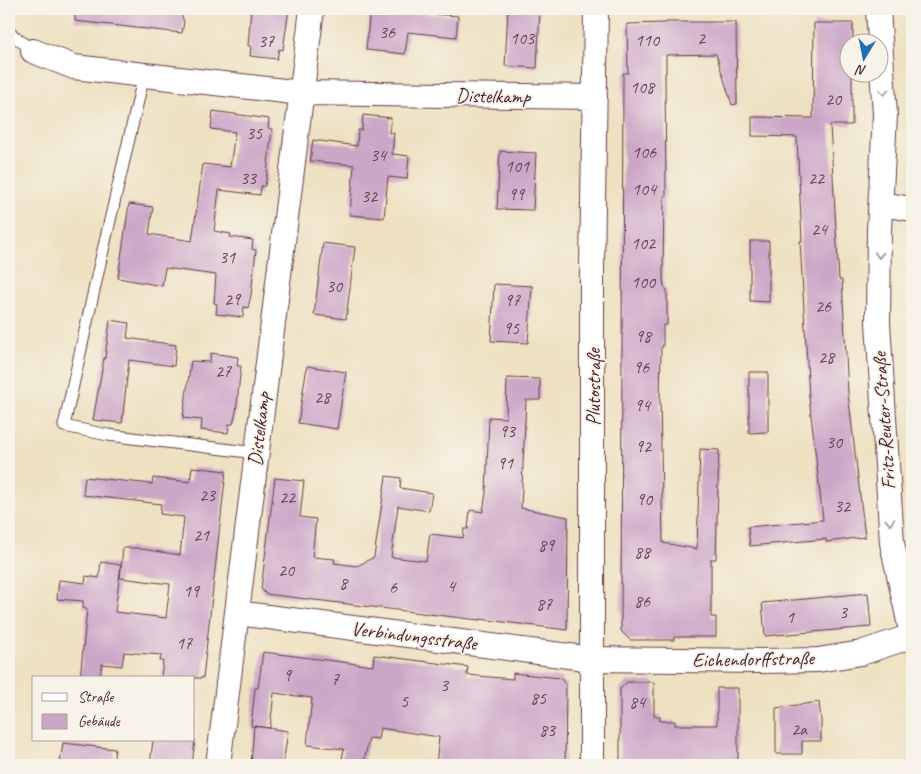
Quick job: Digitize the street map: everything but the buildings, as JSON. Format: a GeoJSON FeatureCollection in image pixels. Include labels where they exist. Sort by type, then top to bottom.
{"type":"FeatureCollection","features":[{"type":"Feature","properties":{"kind":"street","name":"Distelkamp"},"geometry":{"type":"LineString","coordinates":[[218,765],[312,9]]}},
{"type":"Feature","properties":{"kind":"street","name":"Plutostraße"},"geometry":{"type":"LineString","coordinates":[[592,765],[592,269],[596,9]]}},
{"type":"Feature","properties":{"kind":"street","name":"Fritz-Reuter-Straße"},"geometry":{"type":"LineString","coordinates":[[878,9],[886,115],[881,204],[878,323],[892,544],[912,636]]}},
{"type":"Feature","properties":{"kind":"street","name":"Distelkamp"},"geometry":{"type":"LineString","coordinates":[[33,51],[74,67],[302,93],[595,97]]}},
{"type":"Feature","properties":{"kind":"street"},"geometry":{"type":"LineString","coordinates":[[881,204],[912,209]]}},
{"type":"Feature","properties":{"kind":"street","name":"Verbindungsstraße"},"geometry":{"type":"LineString","coordinates":[[237,613],[592,659]]}},
{"type":"Feature","properties":{"kind":"street","name":"Eichendorffstraße"},"geometry":{"type":"LineString","coordinates":[[592,659],[818,660],[861,653],[912,636]]}},
{"type":"Feature","properties":{"kind":"lane","name":"Distelkamp"},"geometry":{"type":"LineString","coordinates":[[9,32],[33,51]]}},
{"type":"Feature","properties":{"kind":"lane"},"geometry":{"type":"LineString","coordinates":[[144,74],[64,426],[108,435],[256,453]]}}]}
